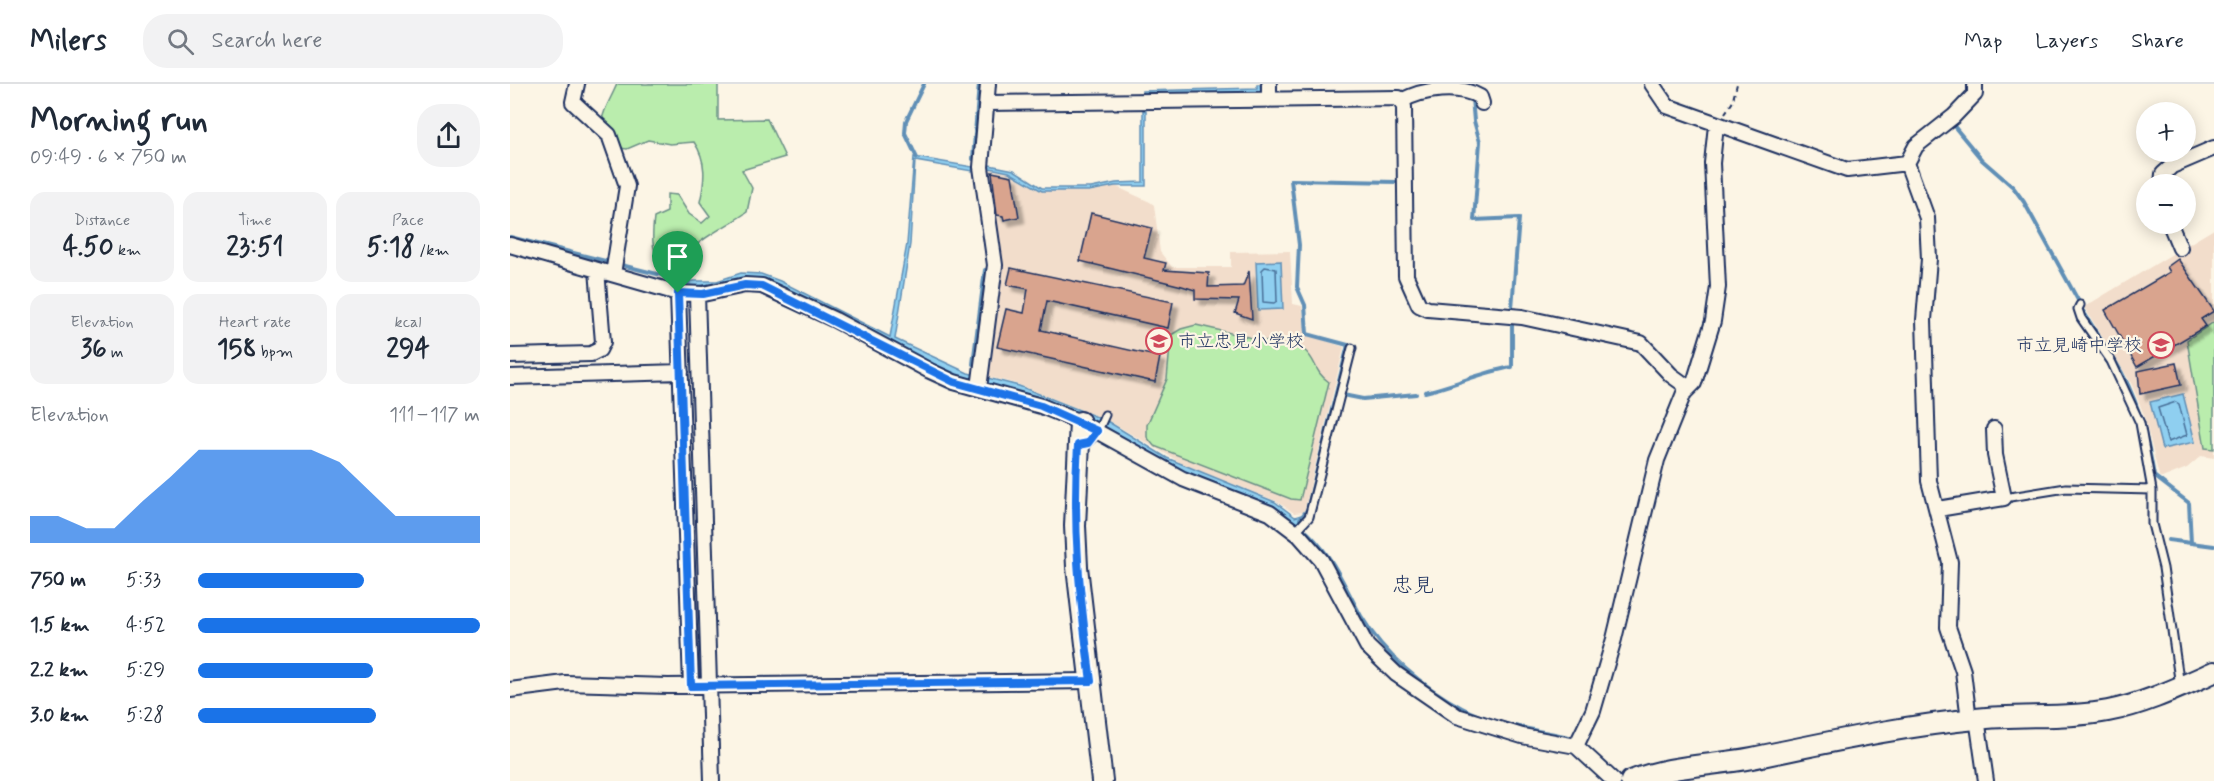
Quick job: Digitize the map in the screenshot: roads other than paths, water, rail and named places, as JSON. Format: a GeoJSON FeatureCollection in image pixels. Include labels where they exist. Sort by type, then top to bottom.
{"type":"FeatureCollection","features":[{"type":"Feature","properties":{"kind":"street"},"geometry":{"type":"LineString","coordinates":[[577,84],[573,102],[609,135],[627,186],[613,274]]}},
{"type":"Feature","properties":{"kind":"street"},"geometry":{"type":"LineString","coordinates":[[979,388],[995,265],[981,167],[988,84]]}},
{"type":"Feature","properties":{"kind":"street"},"geometry":{"type":"LineString","coordinates":[[1269,84],[1269,100]]}},
{"type":"Feature","properties":{"kind":"street"},"geometry":{"type":"LineString","coordinates":[[1652,84],[1667,106],[1846,170],[1907,163]]}},
{"type":"Feature","properties":{"kind":"street"},"geometry":{"type":"LineString","coordinates":[[1975,84],[1975,94],[1954,116],[1916,146],[1907,163],[1927,218],[1929,239],[1924,320],[1929,481],[1950,562],[1948,627],[1963,671],[1986,781]]}},
{"type":"Feature","properties":{"kind":"street"},"geometry":{"type":"LineString","coordinates":[[1401,101],[1411,95],[1466,87],[1480,97],[1482,103]]}},
{"type":"Feature","properties":{"kind":"street"},"geometry":{"type":"LineString","coordinates":[[987,103],[1399,98],[1404,107],[1406,276],[1419,305],[1428,309],[1522,317],[1641,343],[1671,375],[1689,388]]}},
{"type":"Feature","properties":{"kind":"street"},"geometry":{"type":"LineString","coordinates":[[1576,746],[1593,711],[1614,639],[1657,460],[1671,422],[1694,382],[1707,341],[1718,287],[1718,242],[1712,163],[1716,125]]}},
{"type":"Feature","properties":{"kind":"street"},"geometry":{"type":"LineString","coordinates":[[2163,174],[2172,166],[2214,148]]}},
{"type":"Feature","properties":{"kind":"street"},"geometry":{"type":"LineString","coordinates":[[2174,234],[2180,248]]}},
{"type":"Feature","properties":{"kind":"street"},"geometry":{"type":"LineString","coordinates":[[510,245],[678,293],[697,294],[745,285],[762,286],[835,320],[954,382],[1041,406],[1092,426],[1183,479],[1270,513],[1295,532],[1322,560],[1367,646],[1396,674],[1457,716],[1522,736],[1576,746],[1614,781]]}},
{"type":"Feature","properties":{"kind":"street"},"geometry":{"type":"LineString","coordinates":[[510,356],[591,354],[599,350],[603,342],[597,270]]}},
{"type":"Feature","properties":{"kind":"street"},"geometry":{"type":"LineString","coordinates":[[678,293],[691,686]]}},
{"type":"Feature","properties":{"kind":"street"},"geometry":{"type":"LineString","coordinates":[[697,294],[712,781]]}},
{"type":"Feature","properties":{"kind":"street"},"geometry":{"type":"LineString","coordinates":[[510,377],[681,372]]}},
{"type":"Feature","properties":{"kind":"street"},"geometry":{"type":"LineString","coordinates":[[1092,426],[1078,445],[1076,557],[1102,781]]}},
{"type":"Feature","properties":{"kind":"street"},"geometry":{"type":"LineString","coordinates":[[1938,509],[2004,498],[1995,455],[1994,429]]}},
{"type":"Feature","properties":{"kind":"street"},"geometry":{"type":"LineString","coordinates":[[1642,779],[1871,732],[1973,719],[2063,716],[2108,711],[2180,688],[2213,674]]}},
{"type":"Feature","properties":{"kind":"street"},"geometry":{"type":"LineString","coordinates":[[510,690],[565,683],[709,686],[1091,681]]}},
{"type":"Feature","properties":{"kind":"lane"},"geometry":{"type":"LineString","coordinates":[[2080,304],[2078,309],[2081,318],[2111,361],[2140,423],[2152,490],[2152,524],[2163,568],[2180,688]]}},
{"type":"Feature","properties":{"kind":"lane"},"geometry":{"type":"LineString","coordinates":[[1295,532],[1309,517],[1352,348]]}},
{"type":"Feature","properties":{"kind":"lane"},"geometry":{"type":"LineString","coordinates":[[1092,426],[1104,416]]}},
{"type":"Feature","properties":{"kind":"lane"},"geometry":{"type":"LineString","coordinates":[[2004,498],[2066,488],[2152,490]]}},
{"type":"Feature","properties":{"kind":"water"},"geometry":{"type":"Polygon","coordinates":[[[1257,84],[1260,84],[1261,92],[1142,94],[1142,91],[1257,88],[1257,84]]]}},
{"type":"Feature","properties":{"kind":"water"},"geometry":{"type":"Polygon","coordinates":[[[1143,110],[1146,111],[1146,186],[1115,186],[1089,191],[1042,191],[1009,172],[989,168],[989,165],[1014,170],[1042,188],[1091,188],[1116,183],[1143,182],[1143,110]]]}},
{"type":"Feature","properties":{"kind":"water"},"geometry":{"type":"Polygon","coordinates":[[[914,157],[973,167],[972,171],[915,161],[910,244],[895,339],[968,373],[1019,386],[1107,421],[1167,458],[1275,502],[1295,517],[1304,514],[1297,526],[1270,506],[1170,466],[1104,426],[949,373],[768,281],[748,279],[685,286],[687,281],[717,281],[741,273],[761,274],[780,281],[890,337],[907,244],[914,157]]]}},
{"type":"Feature","properties":{"kind":"water"},"geometry":{"type":"Polygon","coordinates":[[[1281,261],[1283,309],[1258,310],[1256,262],[1281,261]]]}},
{"type":"Feature","properties":{"kind":"water"},"geometry":{"type":"Polygon","coordinates":[[[2183,394],[2195,442],[2162,449],[2150,402],[2183,394]]]}},
{"type":"Feature","properties":{"kind":"waterway"},"geometry":{"type":"LineString","coordinates":[[917,158],[905,133],[906,121],[924,84]]}},
{"type":"Feature","properties":{"kind":"waterway"},"geometry":{"type":"LineString","coordinates":[[973,159],[979,84]]}},
{"type":"Feature","properties":{"kind":"waterway"},"geometry":{"type":"LineString","coordinates":[[1472,98],[1474,121],[1480,142],[1474,220],[1519,218],[1512,308]]}},
{"type":"Feature","properties":{"kind":"waterway"},"geometry":{"type":"LineString","coordinates":[[1953,125],[1982,160],[2013,187],[2024,202],[2079,302]]}},
{"type":"Feature","properties":{"kind":"waterway"},"geometry":{"type":"LineString","coordinates":[[1300,519],[1307,510],[1348,345],[1307,334],[1305,305],[1297,287],[1299,245],[1291,180],[1397,182]]}},
{"type":"Feature","properties":{"kind":"waterway"},"geometry":{"type":"LineString","coordinates":[[510,237],[689,282]]}},
{"type":"Feature","properties":{"kind":"waterway"},"geometry":{"type":"LineString","coordinates":[[973,364],[985,270]]}},
{"type":"Feature","properties":{"kind":"waterway"},"geometry":{"type":"LineString","coordinates":[[2083,311],[2108,351]]}},
{"type":"Feature","properties":{"kind":"waterway"},"geometry":{"type":"LineString","coordinates":[[1425,392],[1512,367],[1512,321]]}},
{"type":"Feature","properties":{"kind":"waterway"},"geometry":{"type":"LineString","coordinates":[[2114,359],[2129,387],[2140,416],[2154,476],[2189,503],[2191,543]]}},
{"type":"Feature","properties":{"kind":"waterway"},"geometry":{"type":"LineString","coordinates":[[1343,395],[1363,399],[1416,394]]}},
{"type":"Feature","properties":{"kind":"waterway"},"geometry":{"type":"LineString","coordinates":[[1300,526],[1328,557],[1370,630],[1393,657],[1419,680],[1447,700],[1474,714],[1514,726],[1569,737]]}},
{"type":"Feature","properties":{"kind":"waterway"},"geometry":{"type":"LineString","coordinates":[[2168,540],[2214,546]]}},
{"type":"Feature","properties":{"kind":"place","name":"市立忠見小学校"},"geometry":{"type":"Point","coordinates":[1159,341]}},
{"type":"Feature","properties":{"kind":"place","name":"市立見崎中学校"},"geometry":{"type":"Point","coordinates":[2161,345]}},
{"type":"Feature","properties":{"kind":"district","name":"忠見"},"geometry":{"type":"Point","coordinates":[1413,585]}}]}
